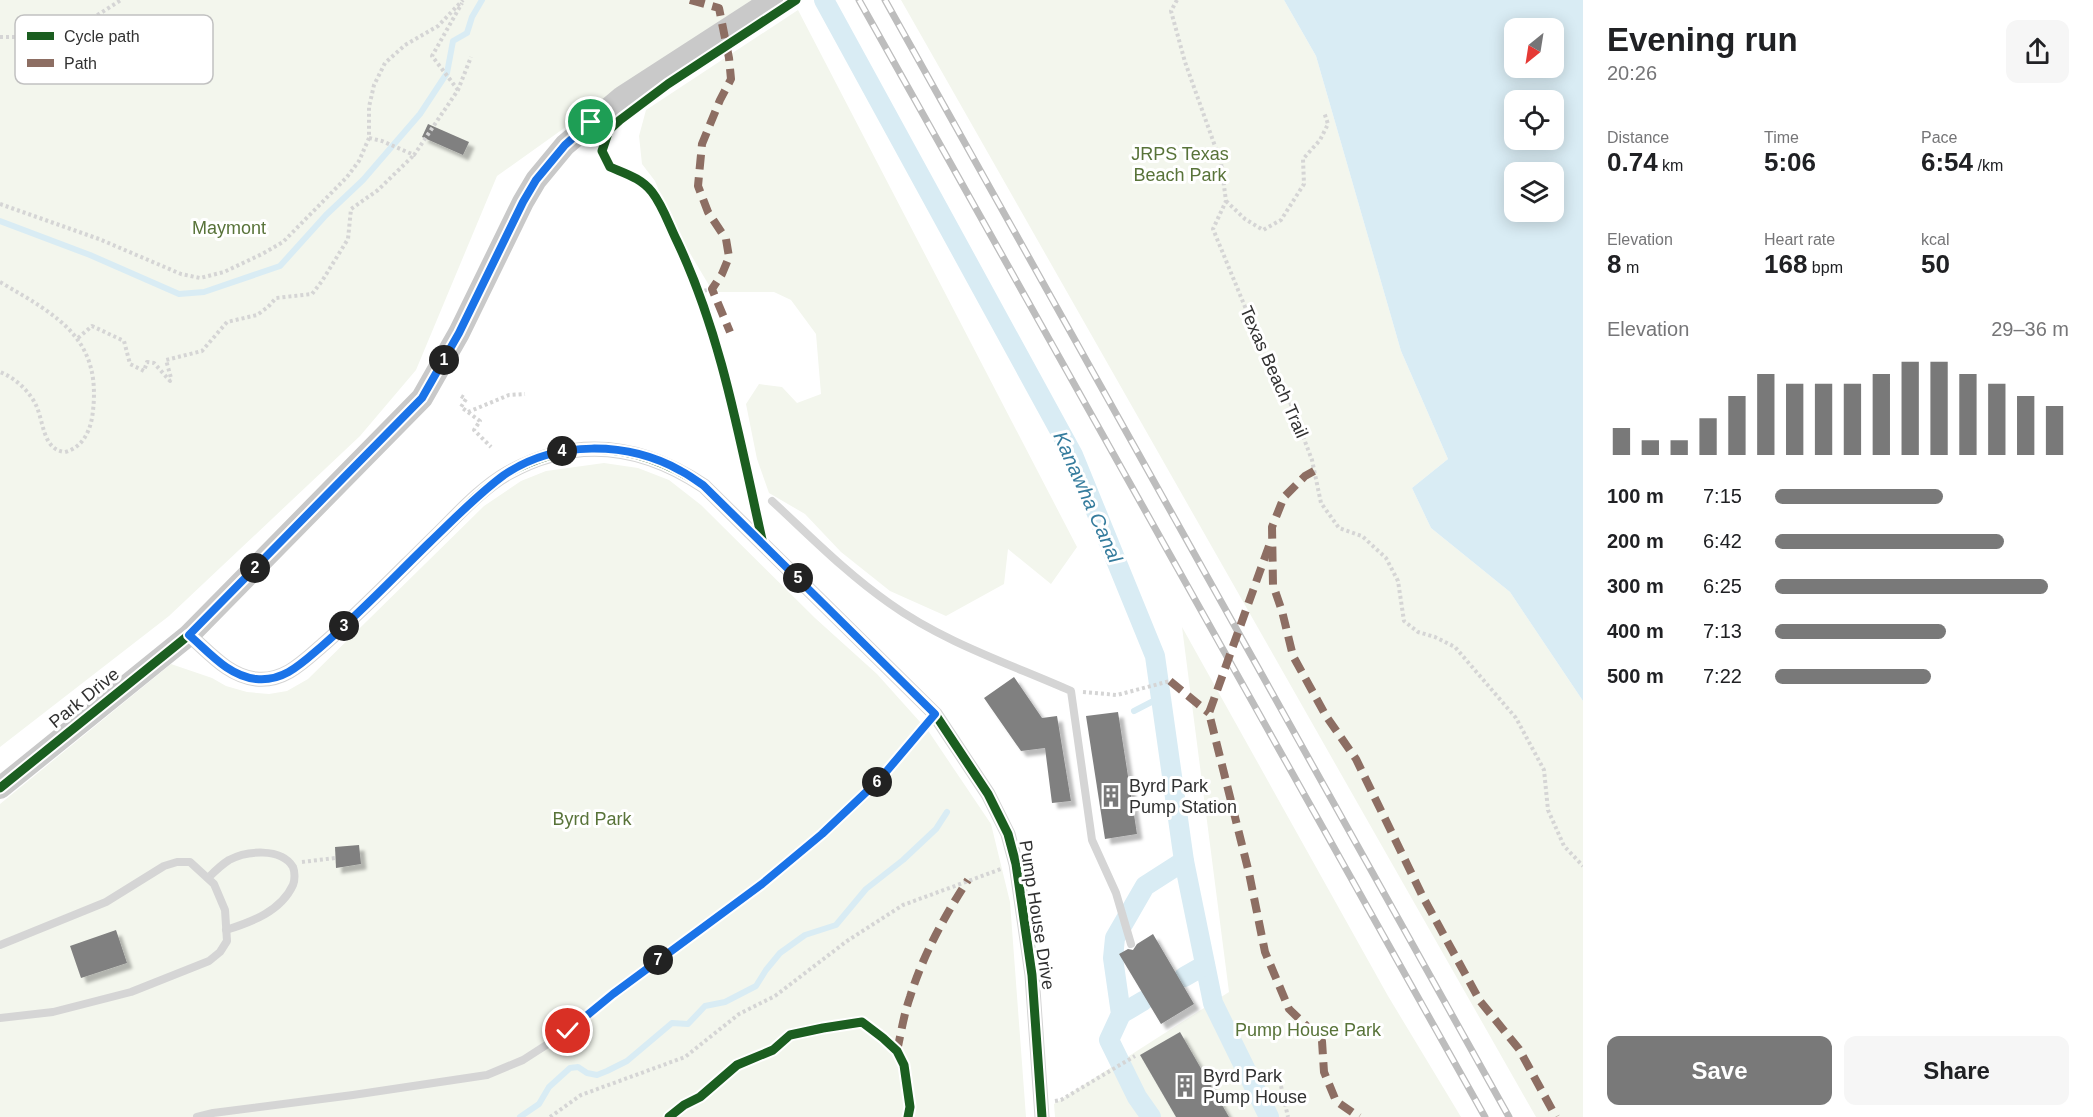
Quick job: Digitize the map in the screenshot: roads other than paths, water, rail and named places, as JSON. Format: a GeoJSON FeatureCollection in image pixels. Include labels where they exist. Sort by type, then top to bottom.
{"type":"FeatureCollection","features":[{"type":"Feature","properties":{"kind":"main road","name":"Park Drive"},"geometry":{"type":"LineString","coordinates":[[0,788],[189,635],[422,398],[459,333],[523,202],[536,180],[565,145],[622,97],[772,0]]}},
{"type":"Feature","properties":{"kind":"street","name":"Pump House Drive"},"geometry":{"type":"LineString","coordinates":[[189,635],[239,676],[274,679],[291,672],[340,630],[456,516],[506,474],[556,452],[602,448],[642,455],[681,470],[704,486],[935,714],[988,794],[1008,834],[1016,864],[1032,975],[1042,1117]]}},
{"type":"Feature","properties":{"kind":"lane"},"geometry":{"type":"LineString","coordinates":[[772,501],[845,569],[890,604],[944,636],[1071,691],[1092,840],[1116,893],[1131,944]]}},
{"type":"Feature","properties":{"kind":"lane"},"geometry":{"type":"LineString","coordinates":[[197,1117],[487,1075],[523,1060],[568,1031],[613,994],[762,884],[822,834],[880,779],[935,714]]}},
{"type":"Feature","properties":{"kind":"lane"},"geometry":{"type":"LineString","coordinates":[[208,878],[218,867],[243,855],[270,854],[285,858],[294,868],[294,880],[282,901],[258,919],[226,930]]}},
{"type":"Feature","properties":{"kind":"lane"},"geometry":{"type":"LineString","coordinates":[[0,945],[106,902],[164,866],[177,862],[190,862],[208,878],[214,884],[225,910],[227,941],[220,952],[209,961],[131,992],[53,1012],[0,1018]]}},
{"type":"Feature","properties":{"kind":"waterway"},"geometry":{"type":"LineString","coordinates":[[0,221],[90,255],[179,294],[204,292],[280,266],[326,215],[363,180],[420,114],[447,73],[453,41],[467,33],[472,17],[482,0]]}},
{"type":"Feature","properties":{"kind":"waterway","name":"Kanawha Canal"},"geometry":{"type":"LineString","coordinates":[[824,0],[1073,455],[1155,656],[1184,861],[1145,886],[1115,938],[1113,958],[1121,1014],[1109,1040],[1137,1097],[1151,1117]]}},
{"type":"Feature","properties":{"kind":"waterway"},"geometry":{"type":"LineString","coordinates":[[1134,711],[1161,697]]}},
{"type":"Feature","properties":{"kind":"waterway"},"geometry":{"type":"LineString","coordinates":[[520,1117],[539,1104],[549,1087],[570,1068],[578,1067],[587,1073],[597,1075],[607,1071],[627,1061],[672,1023],[688,1024],[705,1006],[725,1002],[756,986],[780,953],[805,935],[836,925],[866,889],[903,860],[936,829],[947,812]]}},
{"type":"Feature","properties":{"kind":"waterway"},"geometry":{"type":"LineString","coordinates":[[1184,861],[1213,1003],[1269,1117]]}},
{"type":"Feature","properties":{"kind":"waterway","name":"Kanawha Canal"},"geometry":{"type":"LineString","coordinates":[[1184,977],[1205,965]]}},
{"type":"Feature","properties":{"kind":"waterway","name":"Kanawha Canal"},"geometry":{"type":"LineString","coordinates":[[1121,1014],[1143,1001]]}},
{"type":"Feature","properties":{"kind":"railway"},"geometry":{"type":"LineString","coordinates":[[859,0],[1485,1117]]}},
{"type":"Feature","properties":{"kind":"railway"},"geometry":{"type":"LineString","coordinates":[[885,0],[1509,1117]]}},
{"type":"Feature","properties":{"kind":"place","name":"Byrd Park Pump Station"},"geometry":{"type":"Point","coordinates":[1111,796]}},
{"type":"Feature","properties":{"kind":"place","name":"Byrd Park Pump House"},"geometry":{"type":"Point","coordinates":[1185,1086]}},
{"type":"Feature","properties":{"kind":"park label","name":"JRPS Texas Beach Park"},"geometry":{"type":"Point","coordinates":[1180,164]}},
{"type":"Feature","properties":{"kind":"park label","name":"Maymont"},"geometry":{"type":"Point","coordinates":[229,228]}},
{"type":"Feature","properties":{"kind":"park label","name":"Byrd Park"},"geometry":{"type":"Point","coordinates":[592,819]}},
{"type":"Feature","properties":{"kind":"park label","name":"Pump House Park"},"geometry":{"type":"Point","coordinates":[1308,1030]}}]}
